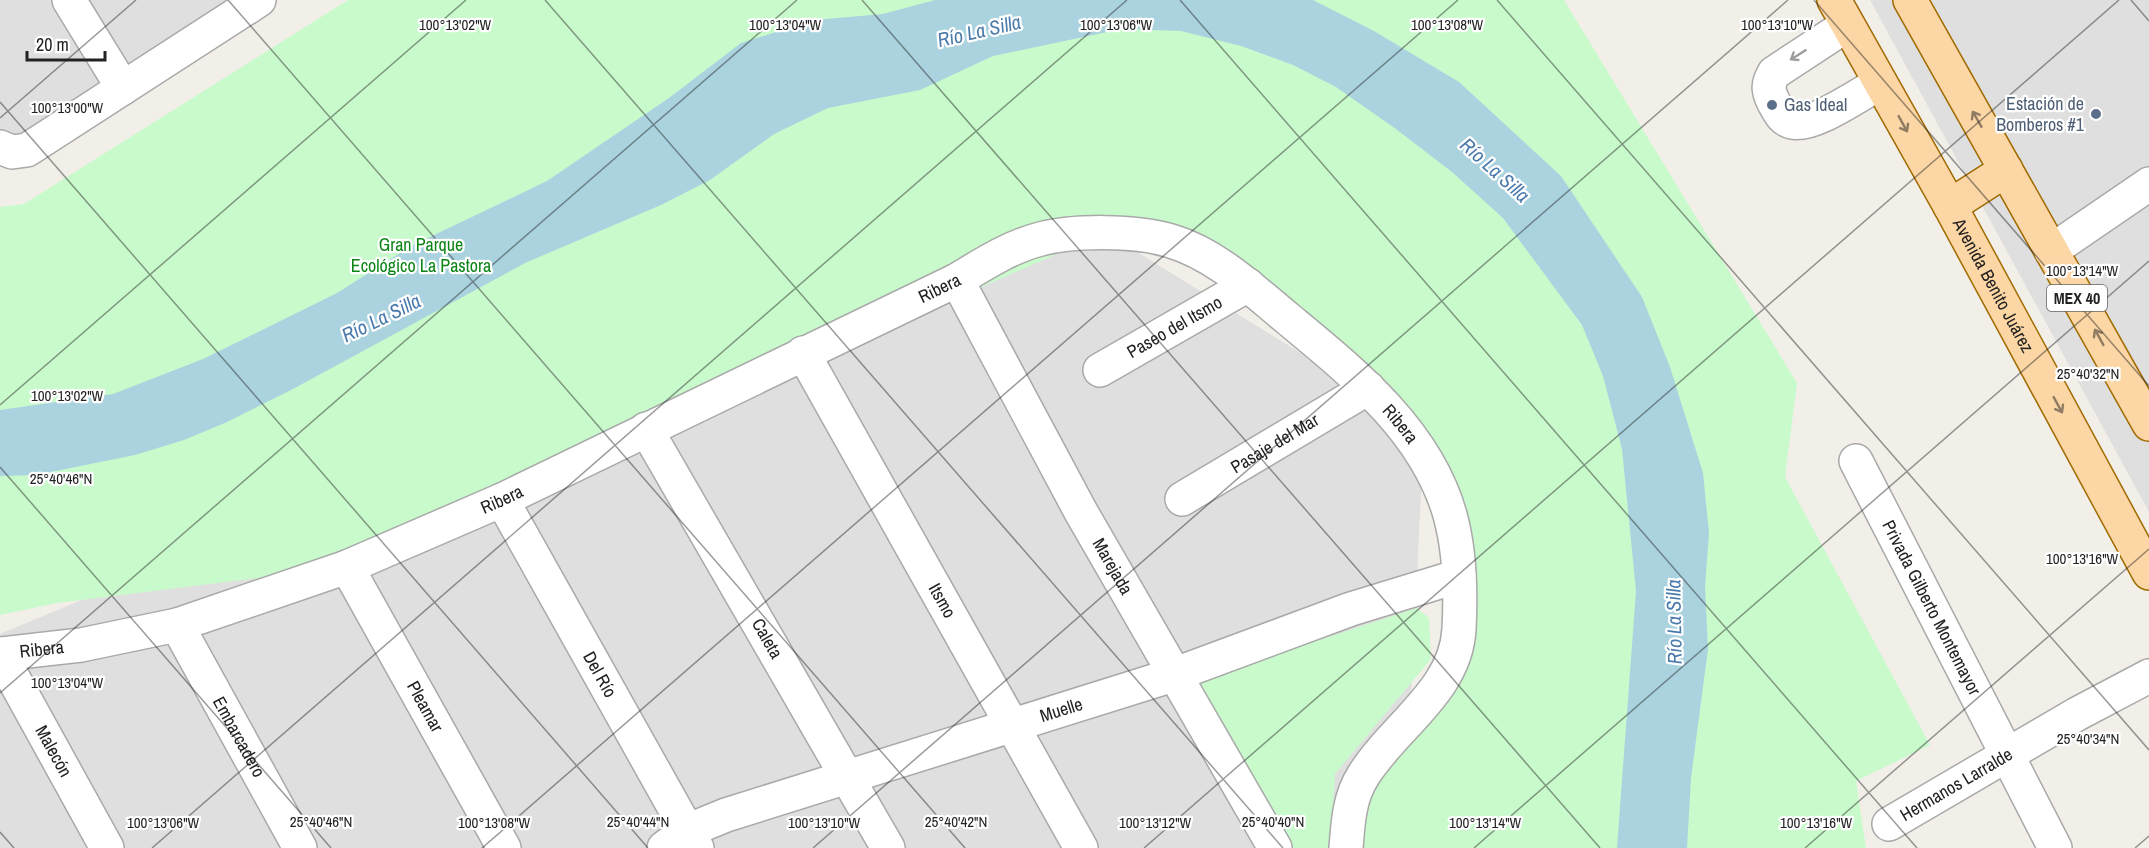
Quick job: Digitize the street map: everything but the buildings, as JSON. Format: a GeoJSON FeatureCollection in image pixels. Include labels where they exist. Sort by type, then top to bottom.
{"type":"FeatureCollection","features":[{"type":"Feature","properties":{"kind":"main road","name":"MEX 40"},"geometry":{"type":"LineString","coordinates":[[1910,0],[2149,424]]}},
{"type":"Feature","properties":{"kind":"main road","name":"Avenida Benito Juárez"},"geometry":{"type":"LineString","coordinates":[[1841,12],[1950,206],[2149,573]]}},
{"type":"Feature","properties":{"kind":"main road"},"geometry":{"type":"LineString","coordinates":[[1950,206],[2006,170]]}},
{"type":"Feature","properties":{"kind":"street"},"geometry":{"type":"LineString","coordinates":[[69,0],[123,88]]}},
{"type":"Feature","properties":{"kind":"street"},"geometry":{"type":"LineString","coordinates":[[14,148],[123,88],[260,0]]}},
{"type":"Feature","properties":{"kind":"street"},"geometry":{"type":"LineString","coordinates":[[1841,12],[1774,73],[1769,81],[1768,92],[1781,115],[1790,122],[1800,123],[1813,120],[1880,83]]}},
{"type":"Feature","properties":{"kind":"street"},"geometry":{"type":"LineString","coordinates":[[2051,251],[2149,184]]}},
{"type":"Feature","properties":{"kind":"street","name":"Ribera"},"geometry":{"type":"LineString","coordinates":[[0,654],[81,645],[177,625],[347,567],[502,500],[957,280],[1014,249],[1038,240],[1102,234],[1142,235],[1170,240],[1195,251],[1248,285],[1330,353],[1368,388],[1401,425],[1440,488],[1457,546],[1459,630],[1456,654],[1446,675],[1362,777],[1348,816],[1346,848]]}},
{"type":"Feature","properties":{"kind":"street","name":"Marejada"},"geometry":{"type":"LineString","coordinates":[[957,280],[1081,512],[1173,675],[1275,848]]}},
{"type":"Feature","properties":{"kind":"street","name":"Paseo del Itsmo"},"geometry":{"type":"LineString","coordinates":[[1100,370],[1248,285]]}},
{"type":"Feature","properties":{"kind":"street","name":"Itsmo"},"geometry":{"type":"LineString","coordinates":[[803,353],[1081,848]]}},
{"type":"Feature","properties":{"kind":"street","name":"Pasaje del Mar"},"geometry":{"type":"LineString","coordinates":[[1182,499],[1368,388]]}},
{"type":"Feature","properties":{"kind":"street","name":"Caleta"},"geometry":{"type":"LineString","coordinates":[[646,429],[888,848]]}},
{"type":"Feature","properties":{"kind":"street","name":"Privada Gilberto Montemayor"},"geometry":{"type":"LineString","coordinates":[[1856,461],[2055,848]]}},
{"type":"Feature","properties":{"kind":"street","name":"Del Río"},"geometry":{"type":"LineString","coordinates":[[502,500],[683,842]]}},
{"type":"Feature","properties":{"kind":"street","name":"Pleamar"},"geometry":{"type":"LineString","coordinates":[[347,567],[504,848]]}},
{"type":"Feature","properties":{"kind":"street","name":"Muelle"},"geometry":{"type":"LineString","coordinates":[[683,842],[726,815],[846,775],[1173,675],[1351,609],[1459,576]]}},
{"type":"Feature","properties":{"kind":"street","name":"Embarcadero"},"geometry":{"type":"LineString","coordinates":[[177,625],[300,848]]}},
{"type":"Feature","properties":{"kind":"street","name":"Malecón"},"geometry":{"type":"LineString","coordinates":[[0,654],[108,848]]}},
{"type":"Feature","properties":{"kind":"street","name":"Hermanos Larralde"},"geometry":{"type":"LineString","coordinates":[[1889,824],[2149,676]]}},
{"type":"Feature","properties":{"kind":"shaded area"},"geometry":{"type":"Polygon","coordinates":[[[0,0],[264,0],[0,151],[0,0]]]}},
{"type":"Feature","properties":{"kind":"shaded area"},"geometry":{"type":"Polygon","coordinates":[[[1870,0],[2149,0],[2149,512],[1870,0]]]}},
{"type":"Feature","properties":{"kind":"shaded area"},"geometry":{"type":"Polygon","coordinates":[[[1048,197],[1424,429],[1404,848],[0,848],[0,634],[1048,197]]]}},
{"type":"Feature","properties":{"kind":"green space","name":"Gran Parque Ecológico La Pastora"},"geometry":{"type":"Polygon","coordinates":[[[348,0],[1564,0],[1797,383],[1785,477],[1930,745],[1856,781],[1866,848],[1346,848],[1348,816],[1427,700],[1468,546],[1466,506],[1368,388],[1248,285],[1102,234],[347,567],[57,603],[0,615],[0,207],[24,204],[348,0]]]}},
{"type":"Feature","properties":{"kind":"green space"},"geometry":{"type":"Polygon","coordinates":[[[1417,608],[1429,618],[1431,659],[1335,774],[1330,848],[1286,848],[1195,694],[1201,679],[1417,608]]]}},
{"type":"Feature","properties":{"kind":"water","name":"Río La Silla"},"geometry":{"type":"Polygon","coordinates":[[[935,0],[1313,0],[1374,31],[1459,82],[1561,176],[1642,297],[1670,367],[1703,473],[1709,533],[1705,587],[1708,649],[1691,778],[1687,848],[1617,848],[1636,591],[1622,449],[1603,376],[1582,325],[1503,218],[1452,172],[1396,129],[1336,87],[1293,65],[1241,46],[1181,31],[1121,29],[993,56],[920,90],[828,108],[774,134],[710,180],[661,205],[525,263],[293,389],[227,422],[184,440],[135,455],[36,475],[0,476],[0,410],[113,394],[203,359],[337,293],[411,246],[547,181],[669,98],[741,43],[814,20],[883,14],[935,0]]]}},
{"type":"Feature","properties":{"kind":"place","name":"Gas Ideal"},"geometry":{"type":"Point","coordinates":[1772,105]}},
{"type":"Feature","properties":{"kind":"place","name":"Estación de Bomberos #1"},"geometry":{"type":"Point","coordinates":[2096,114]}}]}
